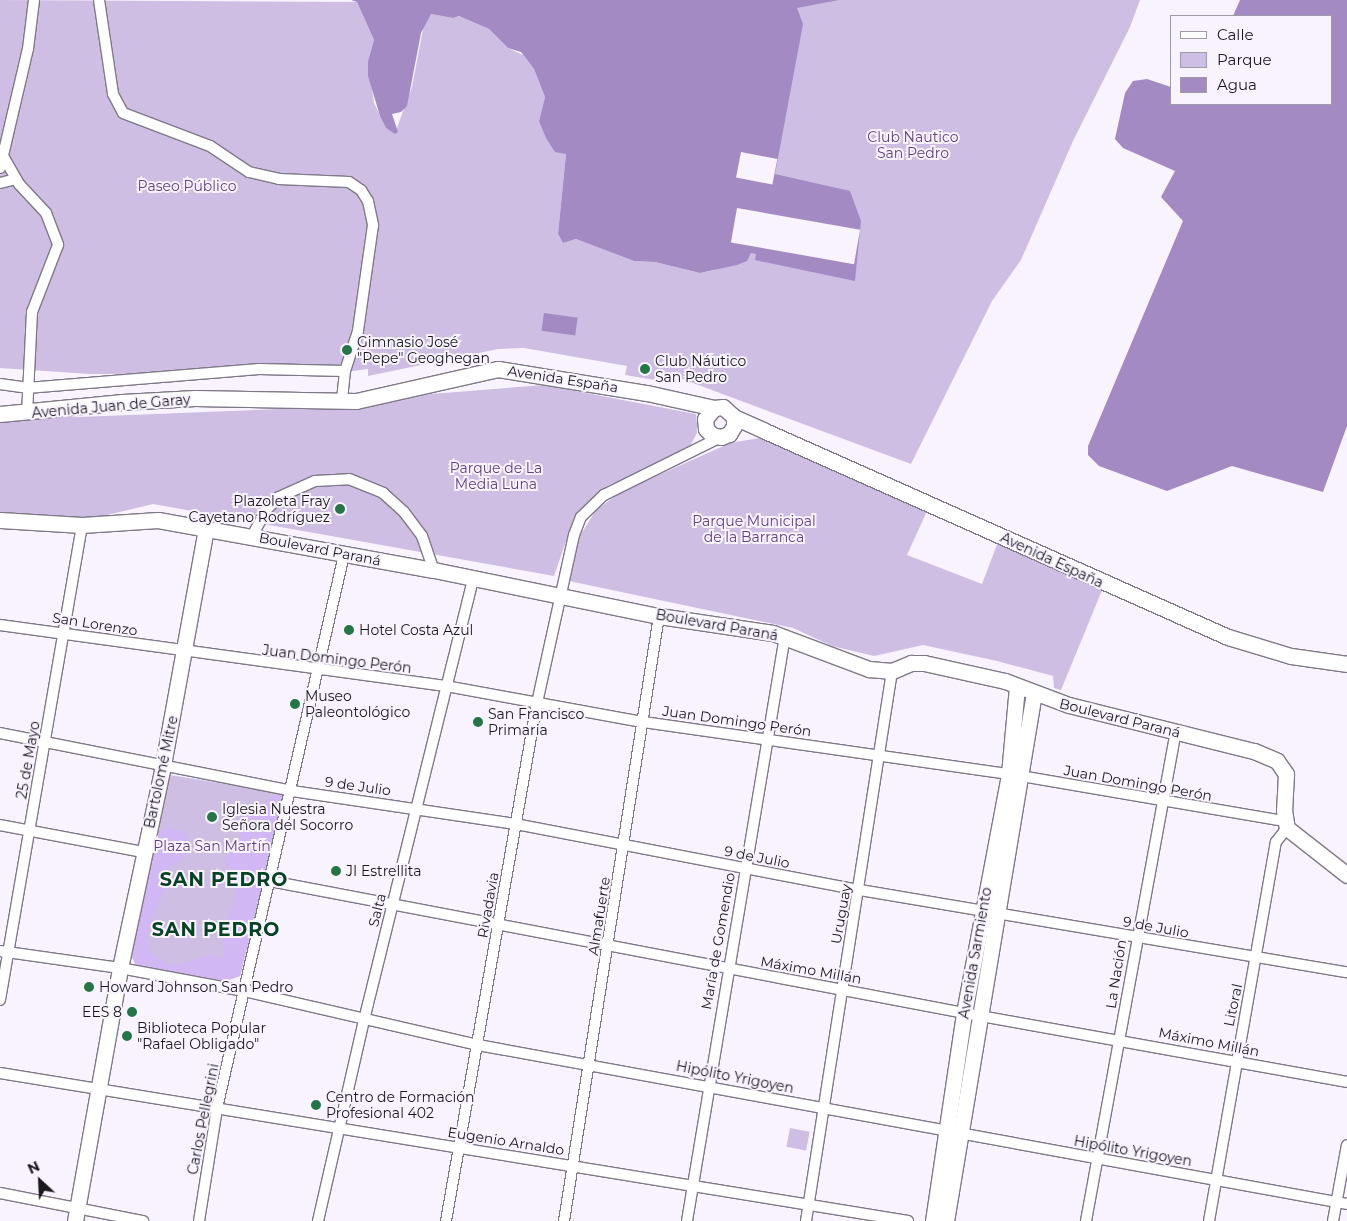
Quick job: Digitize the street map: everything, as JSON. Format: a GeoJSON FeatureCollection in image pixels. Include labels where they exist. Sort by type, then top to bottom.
{"type":"FeatureCollection","features":[{"type":"Feature","properties":{"kind":"main road","name":"Avenida España"},"geometry":{"type":"LineString","coordinates":[[222,397],[342,400],[384,397],[498,369],[637,391],[706,414],[724,407],[729,428]]}},
{"type":"Feature","properties":{"kind":"main road","name":"Avenida Juan de Garay"},"geometry":{"type":"LineString","coordinates":[[0,414],[27,413],[122,402],[222,397]]}},
{"type":"Feature","properties":{"kind":"main road","name":"Avenida España"},"geometry":{"type":"LineString","coordinates":[[706,414],[712,435],[729,428],[765,431],[1181,619],[1266,649],[1347,664]]}},
{"type":"Feature","properties":{"kind":"main road","name":"Boulevard Paraná"},"geometry":{"type":"LineString","coordinates":[[0,520],[82,525],[147,520],[252,536],[344,555],[474,577],[659,616],[785,636],[857,666],[892,671],[910,663],[924,664],[1005,681],[1034,693],[1176,732],[1254,751],[1276,760],[1286,774],[1286,824]]}},
{"type":"Feature","properties":{"kind":"main road","name":"Bartolomé Mitre"},"geometry":{"type":"LineString","coordinates":[[76,1215],[120,968],[143,852],[164,765],[206,529]]}},
{"type":"Feature","properties":{"kind":"main road","name":"Avenida Sarmiento"},"geometry":{"type":"LineString","coordinates":[[1014,775],[1017,686]]}},
{"type":"Feature","properties":{"kind":"main road","name":"Avenida Sarmiento"},"geometry":{"type":"LineString","coordinates":[[933,1221],[953,1131],[971,1014],[1014,775],[1034,693]]}},
{"type":"Feature","properties":{"kind":"main road"},"geometry":{"type":"LineString","coordinates":[[1286,824],[1347,875]]}},
{"type":"Feature","properties":{"kind":"main road","name":"Avenida Sarmiento"},"geometry":{"type":"LineString","coordinates":[[946,1221],[953,1131]]}},
{"type":"Feature","properties":{"kind":"street"},"geometry":{"type":"LineString","coordinates":[[0,168],[28,49],[34,0]]}},
{"type":"Feature","properties":{"kind":"street"},"geometry":{"type":"LineString","coordinates":[[100,0],[113,94],[123,113],[222,152],[249,172],[279,179],[332,179],[350,182],[361,190],[368,201],[373,225],[358,331],[345,371],[342,400]]}},
{"type":"Feature","properties":{"kind":"street"},"geometry":{"type":"LineString","coordinates":[[3,156],[16,179],[46,213],[58,245],[32,312],[27,413]]}},
{"type":"Feature","properties":{"kind":"street"},"geometry":{"type":"LineString","coordinates":[[0,183],[16,179]]}},
{"type":"Feature","properties":{"kind":"street"},"geometry":{"type":"LineString","coordinates":[[0,384],[27,388],[259,369],[345,371]]}},
{"type":"Feature","properties":{"kind":"street"},"geometry":{"type":"LineString","coordinates":[[692,453],[706,414]]}},
{"type":"Feature","properties":{"kind":"street"},"geometry":{"type":"LineString","coordinates":[[692,453],[729,428]]}},
{"type":"Feature","properties":{"kind":"street","name":"Rivadavia"},"geometry":{"type":"LineString","coordinates":[[446,1221],[537,703],[559,594],[574,535],[590,508],[620,485],[692,453]]}},
{"type":"Feature","properties":{"kind":"street"},"geometry":{"type":"LineString","coordinates":[[252,536],[267,510],[279,497],[315,481],[348,479],[384,493],[404,512],[422,536],[434,570]]}},
{"type":"Feature","properties":{"kind":"street","name":"25 de Mayo"},"geometry":{"type":"LineString","coordinates":[[0,1000],[4,952],[30,831],[44,741],[66,633],[82,525]]}},
{"type":"Feature","properties":{"kind":"street","name":"Carlos Pellegrini"},"geometry":{"type":"LineString","coordinates":[[199,1221],[218,1108],[320,671],[344,555]]}},
{"type":"Feature","properties":{"kind":"street","name":"Salta"},"geometry":{"type":"LineString","coordinates":[[318,1221],[364,1020],[474,577]]}},
{"type":"Feature","properties":{"kind":"street","name":"Almafuerte"},"geometry":{"type":"LineString","coordinates":[[564,1221],[659,616]]}},
{"type":"Feature","properties":{"kind":"street","name":"San Lorenzo"},"geometry":{"type":"LineString","coordinates":[[0,624],[185,652]]}},
{"type":"Feature","properties":{"kind":"street","name":"María de Gomendio"},"geometry":{"type":"LineString","coordinates":[[687,1221],[708,1086],[785,636]]}},
{"type":"Feature","properties":{"kind":"street","name":"Juan Domingo Perón"},"geometry":{"type":"LineString","coordinates":[[185,652],[446,686],[643,722],[767,738],[1014,775],[1286,824]]}},
{"type":"Feature","properties":{"kind":"street","name":"Uruguay"},"geometry":{"type":"LineString","coordinates":[[806,1221],[842,990],[860,890],[892,671]]}},
{"type":"Feature","properties":{"kind":"street","name":"La Nación"},"geometry":{"type":"LineString","coordinates":[[1086,1221],[1161,802],[1176,732]]}},
{"type":"Feature","properties":{"kind":"street","name":"9 de Julio"},"geometry":{"type":"LineString","coordinates":[[0,733],[292,791],[516,824],[860,890],[990,910],[1136,938],[1347,972]]}},
{"type":"Feature","properties":{"kind":"street","name":"Litoral"},"geometry":{"type":"LineString","coordinates":[[1209,1221],[1235,1060],[1257,958],[1276,842],[1286,824]]}},
{"type":"Feature","properties":{"kind":"street"},"geometry":{"type":"LineString","coordinates":[[0,825],[143,852]]}},
{"type":"Feature","properties":{"kind":"street","name":"Máximo Millán"},"geometry":{"type":"LineString","coordinates":[[270,880],[499,922],[728,969],[971,1014],[1120,1038],[1347,1082]]}},
{"type":"Feature","properties":{"kind":"street","name":"Hipólito Yrigoyen"},"geometry":{"type":"LineString","coordinates":[[4,952],[120,968],[244,992],[478,1046],[589,1064],[1342,1203]]}},
{"type":"Feature","properties":{"kind":"street","name":"Eugenio Arnaldo"},"geometry":{"type":"LineString","coordinates":[[0,1073],[908,1221]]}},
{"type":"Feature","properties":{"kind":"street"},"geometry":{"type":"LineString","coordinates":[[1333,1221],[1342,1203],[1347,1145]]}},
{"type":"Feature","properties":{"kind":"street"},"geometry":{"type":"LineString","coordinates":[[0,1193],[76,1215],[143,1221]]}},
{"type":"Feature","properties":{"kind":"green space"},"geometry":{"type":"Polygon","coordinates":[[[0,0],[357,2],[374,40],[368,61],[374,103],[386,128],[395,133],[412,87],[424,24],[431,14],[453,18],[459,16],[489,29],[508,48],[523,55],[534,69],[545,97],[539,121],[566,154],[558,234],[563,243],[576,239],[634,261],[655,262],[700,273],[715,270],[731,242],[779,0],[1140,0],[1130,27],[1073,141],[1021,260],[992,301],[911,464],[666,373],[663,373],[661,381],[625,375],[627,366],[524,348],[498,349],[368,376],[368,369],[337,373],[90,374],[0,368],[0,0]]]}},
{"type":"Feature","properties":{"kind":"green space","name":"Parque de La Media Luna"},"geometry":{"type":"Polygon","coordinates":[[[544,385],[696,414],[697,423],[697,433],[688,450],[607,486],[574,518],[554,576],[153,504],[82,521],[0,516],[0,410],[79,417],[353,406],[431,394],[544,385]]]}},
{"type":"Feature","properties":{"kind":"green space","name":"Parque Municipal de la Barranca"},"geometry":{"type":"Polygon","coordinates":[[[765,437],[928,509],[907,555],[982,584],[998,542],[1103,588],[1061,690],[1054,688],[1053,676],[997,661],[923,645],[874,656],[832,646],[793,628],[569,581],[578,539],[596,510],[621,492],[730,443],[765,437]]]}},
{"type":"Feature","properties":{"kind":"green space","name":"Plaza San Martín"},"geometry":{"type":"Polygon","coordinates":[[[170,775],[286,794],[240,976],[226,981],[136,965],[131,955],[170,775]]]}},
{"type":"Feature","properties":{"kind":"green space"},"geometry":{"type":"Polygon","coordinates":[[[790,1128],[810,1132],[806,1150],[786,1147],[790,1128]]]}},
{"type":"Feature","properties":{"kind":"shaded area"},"geometry":{"type":"Polygon","coordinates":[[[279,793],[283,804],[240,976],[226,981],[136,965],[132,957],[155,837],[164,828],[171,828],[184,832],[189,841],[184,859],[170,867],[172,875],[149,924],[147,939],[151,952],[167,964],[182,964],[213,954],[219,958],[224,955],[223,932],[235,898],[237,883],[227,872],[225,860],[240,839],[242,824],[251,811],[279,793]]]}},
{"type":"Feature","properties":{"kind":"water"},"geometry":{"type":"Polygon","coordinates":[[[351,0],[839,0],[797,8],[803,24],[775,174],[850,191],[861,221],[855,281],[755,260],[756,254],[751,253],[747,261],[737,265],[700,273],[655,262],[634,261],[576,239],[563,243],[558,234],[566,154],[555,152],[546,138],[539,121],[545,97],[534,69],[521,52],[508,48],[489,29],[459,16],[453,18],[431,14],[421,33],[407,106],[401,112],[392,114],[398,132],[395,134],[386,128],[380,116],[368,76],[368,61],[374,40],[357,2],[351,0]]]}},
{"type":"Feature","properties":{"kind":"water"},"geometry":{"type":"Polygon","coordinates":[[[1240,0],[1347,0],[1347,426],[1323,492],[1232,466],[1167,491],[1099,466],[1088,455],[1088,446],[1183,221],[1161,197],[1175,171],[1123,148],[1115,139],[1125,93],[1133,81],[1147,79],[1170,87],[1170,105],[1332,105],[1332,15],[1233,15],[1240,0]]]}},
{"type":"Feature","properties":{"kind":"water"},"geometry":{"type":"Polygon","coordinates":[[[544,313],[578,318],[575,336],[541,331],[544,313]]]}},
{"type":"Feature","properties":{"kind":"pier"},"geometry":{"type":"Polygon","coordinates":[[[741,152],[777,159],[772,185],[736,178],[741,152]]]}},
{"type":"Feature","properties":{"kind":"pier"},"geometry":{"type":"Polygon","coordinates":[[[737,208],[860,230],[854,264],[731,242],[737,208]]]}},
{"type":"Feature","properties":{"kind":"place","name":"Gimnasio José \"Pepe\" Geoghegan"},"geometry":{"type":"Point","coordinates":[347,350]}},
{"type":"Feature","properties":{"kind":"place","name":"Club Náutico San Pedro"},"geometry":{"type":"Point","coordinates":[645,369]}},
{"type":"Feature","properties":{"kind":"place","name":"Plazoleta Fray Cayetano Rodríguez"},"geometry":{"type":"Point","coordinates":[340,509]}},
{"type":"Feature","properties":{"kind":"place","name":"Hotel Costa Azul"},"geometry":{"type":"Point","coordinates":[349,630]}},
{"type":"Feature","properties":{"kind":"place","name":"Museo Paleontológico"},"geometry":{"type":"Point","coordinates":[295,704]}},
{"type":"Feature","properties":{"kind":"place","name":"San Francisco Primaria"},"geometry":{"type":"Point","coordinates":[478,722]}},
{"type":"Feature","properties":{"kind":"place","name":"Iglesia Nuestra Señora del Socorro"},"geometry":{"type":"Point","coordinates":[212,817]}},
{"type":"Feature","properties":{"kind":"place","name":"JI Estrellita"},"geometry":{"type":"Point","coordinates":[336,871]}},
{"type":"Feature","properties":{"kind":"place","name":"Howard Johnson San Pedro"},"geometry":{"type":"Point","coordinates":[89,987]}},
{"type":"Feature","properties":{"kind":"place","name":"EES 8"},"geometry":{"type":"Point","coordinates":[132,1012]}},
{"type":"Feature","properties":{"kind":"place","name":"Biblioteca Popular \"Rafael Obligado\""},"geometry":{"type":"Point","coordinates":[127,1036]}},
{"type":"Feature","properties":{"kind":"place","name":"Centro de Formación Profesional 402"},"geometry":{"type":"Point","coordinates":[316,1105]}},
{"type":"Feature","properties":{"kind":"district","name":"SAN PEDRO"},"geometry":{"type":"Point","coordinates":[224,880]}},
{"type":"Feature","properties":{"kind":"district","name":"SAN PEDRO"},"geometry":{"type":"Point","coordinates":[216,930]}},
{"type":"Feature","properties":{"kind":"park label","name":"Club Nautico San Pedro"},"geometry":{"type":"Point","coordinates":[913,146]}},
{"type":"Feature","properties":{"kind":"park label","name":"Paseo Público"},"geometry":{"type":"Point","coordinates":[187,186]}}]}
